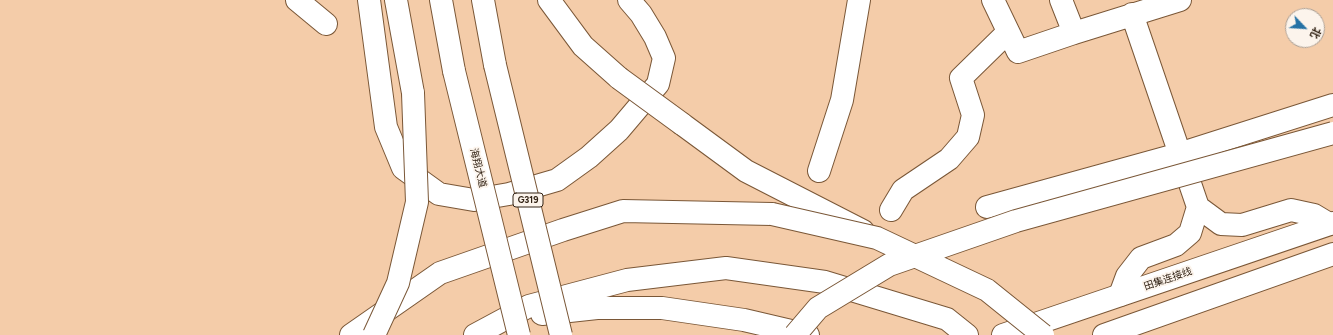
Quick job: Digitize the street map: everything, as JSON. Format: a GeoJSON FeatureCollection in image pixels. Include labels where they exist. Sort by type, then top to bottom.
{"type":"FeatureCollection","features":[{"type":"Feature","properties":{"kind":"main road"},"geometry":{"type":"LineString","coordinates":[[297,0],[326,24]]}},
{"type":"Feature","properties":{"kind":"main road"},"geometry":{"type":"LineString","coordinates":[[369,0],[386,127],[403,168],[439,194],[474,200],[509,194],[557,180],[589,157],[619,130],[658,84],[664,58],[655,37],[641,14],[629,0]]}},
{"type":"Feature","properties":{"kind":"main road"},"geometry":{"type":"LineString","coordinates":[[374,335],[398,284],[417,202],[414,93],[396,0]]}},
{"type":"Feature","properties":{"kind":"main road","name":"海翔大道"},"geometry":{"type":"LineString","coordinates":[[441,0],[454,71],[513,326]]}},
{"type":"Feature","properties":{"kind":"main road","name":"G319"},"geometry":{"type":"LineString","coordinates":[[483,0],[495,65],[561,335]]}},
{"type":"Feature","properties":{"kind":"main road"},"geometry":{"type":"LineString","coordinates":[[549,0],[583,46],[619,78],[746,171],[877,238],[987,290],[1043,335]]}},
{"type":"Feature","properties":{"kind":"main road"},"geometry":{"type":"LineString","coordinates":[[819,171],[842,100],[859,0]]}},
{"type":"Feature","properties":{"kind":"main road"},"geometry":{"type":"LineString","coordinates":[[993,0],[1018,52],[1132,14],[1180,0]]}},
{"type":"Feature","properties":{"kind":"main road"},"geometry":{"type":"LineString","coordinates":[[1062,0],[1074,33]]}},
{"type":"Feature","properties":{"kind":"main road"},"geometry":{"type":"LineString","coordinates":[[1132,14],[1198,207],[1220,224],[1242,226],[1291,210],[1314,214],[1331,223]]}},
{"type":"Feature","properties":{"kind":"main road"},"geometry":{"type":"LineString","coordinates":[[891,210],[903,190],[949,159],[968,137],[973,115],[962,78],[1008,32]]}},
{"type":"Feature","properties":{"kind":"main road"},"geometry":{"type":"LineString","coordinates":[[987,207],[1179,154],[1333,105]]}},
{"type":"Feature","properties":{"kind":"main road"},"geometry":{"type":"LineString","coordinates":[[795,335],[818,308],[889,265],[1016,221],[1333,134]]}},
{"type":"Feature","properties":{"kind":"main road"},"geometry":{"type":"LineString","coordinates":[[1120,295],[1127,276],[1141,258],[1176,245],[1190,233],[1198,207]]}},
{"type":"Feature","properties":{"kind":"main road"},"geometry":{"type":"LineString","coordinates":[[351,335],[440,273],[563,230],[623,211],[772,214],[877,238]]}},
{"type":"Feature","properties":{"kind":"main road","name":"田集连接线"},"geometry":{"type":"LineString","coordinates":[[1003,335],[1331,223]]}},
{"type":"Feature","properties":{"kind":"main road"},"geometry":{"type":"LineString","coordinates":[[1104,335],[1333,254]]}},
{"type":"Feature","properties":{"kind":"main road"},"geometry":{"type":"LineString","coordinates":[[513,326],[530,306],[627,280],[726,268],[825,282],[947,319],[967,335]]}},
{"type":"Feature","properties":{"kind":"main road"},"geometry":{"type":"LineString","coordinates":[[475,335],[597,308],[662,308],[744,320],[808,335]]}}]}
